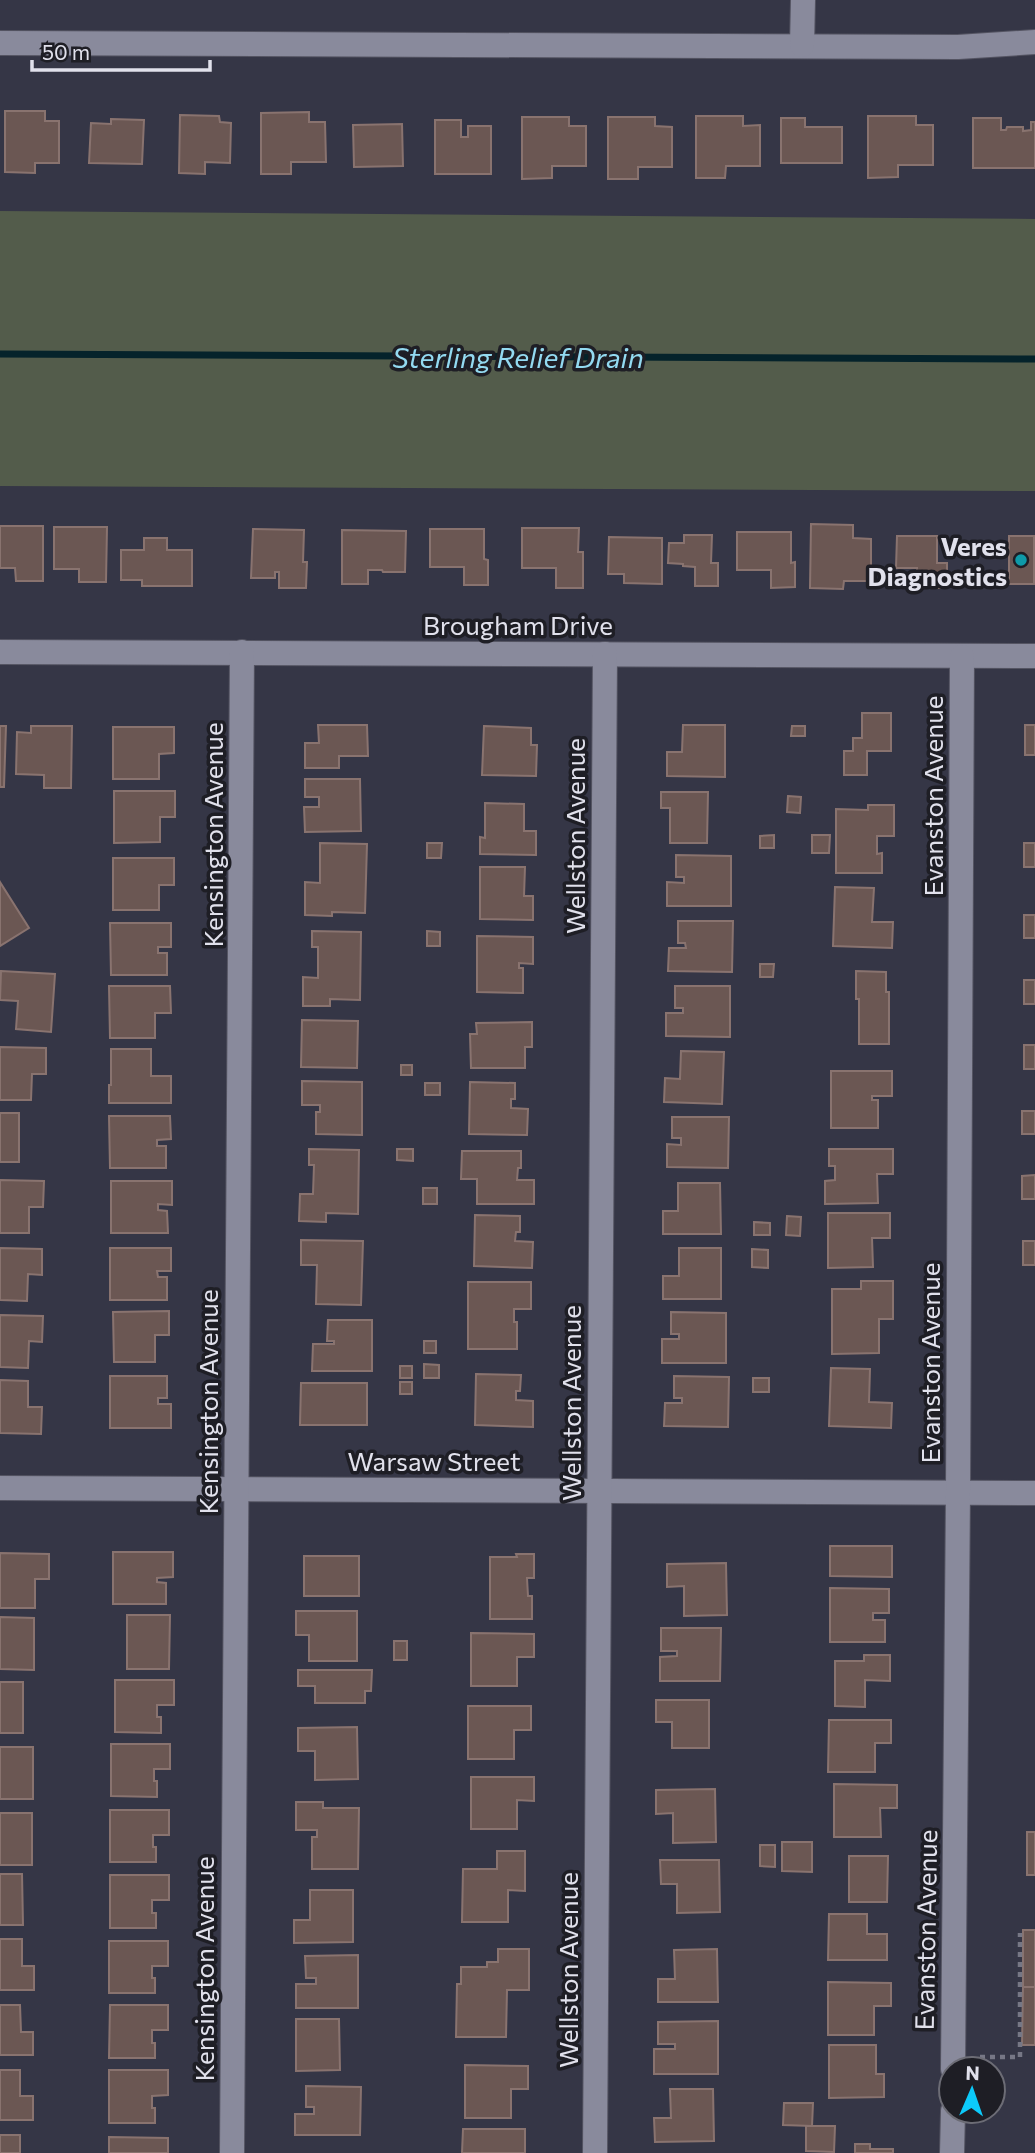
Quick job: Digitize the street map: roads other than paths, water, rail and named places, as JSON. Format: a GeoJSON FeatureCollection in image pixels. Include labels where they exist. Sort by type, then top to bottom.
{"type":"FeatureCollection","features":[{"type":"Feature","properties":{"kind":"street"},"geometry":{"type":"LineString","coordinates":[[802,45],[803,0]]}},
{"type":"Feature","properties":{"kind":"street"},"geometry":{"type":"LineString","coordinates":[[0,43],[958,47],[1035,43]]}},
{"type":"Feature","properties":{"kind":"street","name":"Brougham Drive"},"geometry":{"type":"LineString","coordinates":[[0,652],[1035,656]]}},
{"type":"Feature","properties":{"kind":"street","name":"Kensington Avenue"},"geometry":{"type":"LineString","coordinates":[[232,2153],[242,652]]}},
{"type":"Feature","properties":{"kind":"street","name":"Wellston Avenue"},"geometry":{"type":"LineString","coordinates":[[595,2153],[605,654]]}},
{"type":"Feature","properties":{"kind":"street","name":"Evanston Avenue"},"geometry":{"type":"LineString","coordinates":[[953,2055],[962,657]]}},
{"type":"Feature","properties":{"kind":"street","name":"Warsaw Street"},"geometry":{"type":"LineString","coordinates":[[0,1488],[1035,1493]]}},
{"type":"Feature","properties":{"kind":"street"},"geometry":{"type":"LineString","coordinates":[[952,2153],[953,2125]]}},
{"type":"Feature","properties":{"kind":"waterway","name":"Sterling Relief Drain"},"geometry":{"type":"LineString","coordinates":[[0,354],[1035,359]]}},
{"type":"Feature","properties":{"kind":"place","name":"Veres Diagnostics"},"geometry":{"type":"Point","coordinates":[1021,560]}}]}
